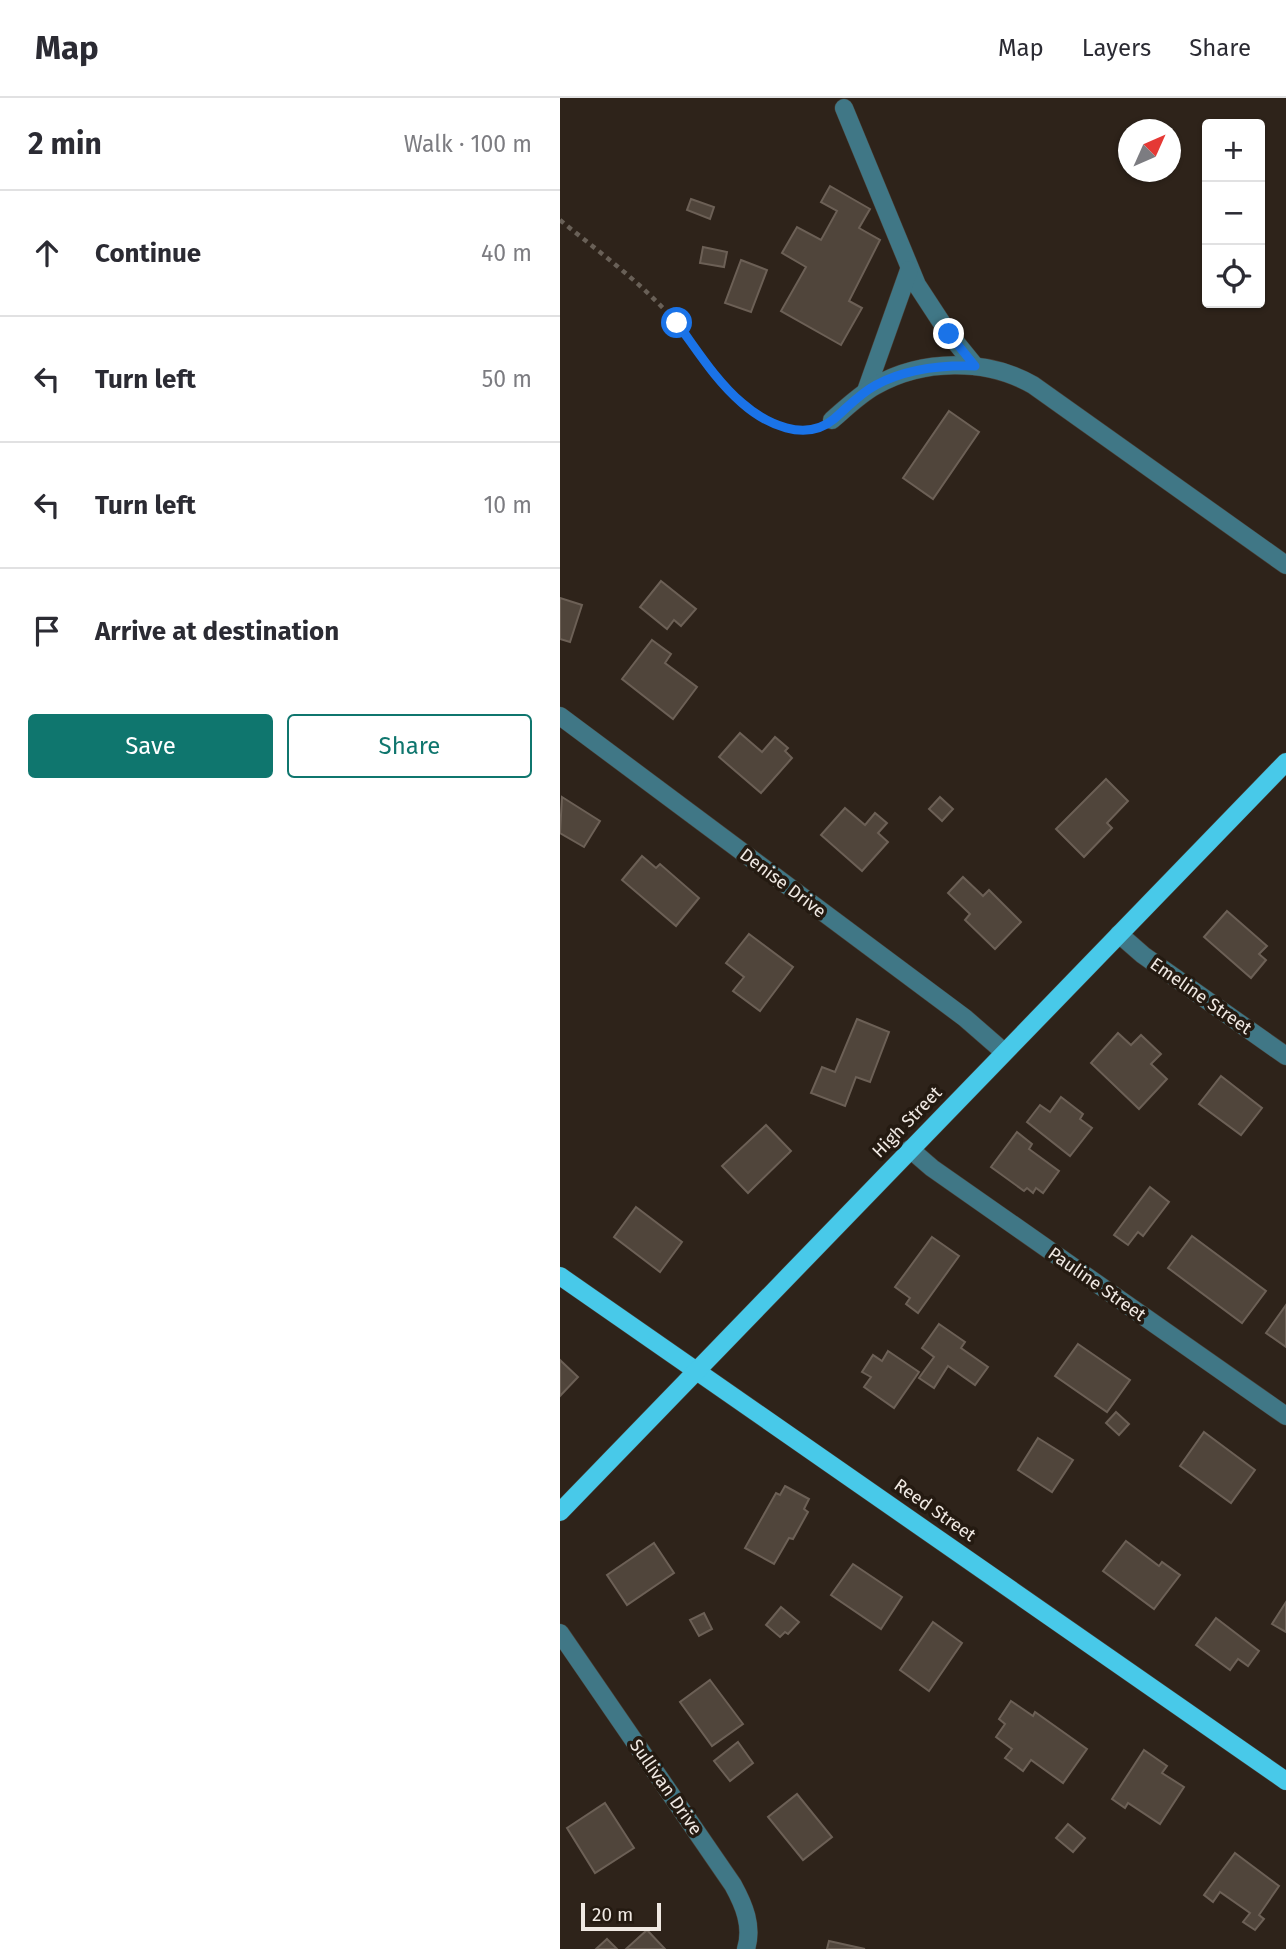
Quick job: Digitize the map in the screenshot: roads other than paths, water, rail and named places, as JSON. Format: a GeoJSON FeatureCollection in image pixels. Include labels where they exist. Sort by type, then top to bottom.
{"type":"FeatureCollection","features":[{"type":"Feature","properties":{"kind":"main road","name":"High Street"},"geometry":{"type":"LineString","coordinates":[[560,1512],[1286,762]]}},
{"type":"Feature","properties":{"kind":"main road","name":"Reed Street"},"geometry":{"type":"LineString","coordinates":[[560,1276],[1286,1780]]}},
{"type":"Feature","properties":{"kind":"street"},"geometry":{"type":"LineString","coordinates":[[844,108],[909,270],[937,317],[975,366]]}},
{"type":"Feature","properties":{"kind":"street"},"geometry":{"type":"LineString","coordinates":[[866,391],[909,270]]}},
{"type":"Feature","properties":{"kind":"street"},"geometry":{"type":"LineString","coordinates":[[832,420],[866,391],[893,377],[928,368],[975,366],[999,370],[1033,385],[1286,565]]}},
{"type":"Feature","properties":{"kind":"street","name":"Denise Drive"},"geometry":{"type":"LineString","coordinates":[[560,716],[972,1023],[1004,1052]]}},
{"type":"Feature","properties":{"kind":"street","name":"Emeline Street"},"geometry":{"type":"LineString","coordinates":[[1119,934],[1143,955],[1286,1056]]}},
{"type":"Feature","properties":{"kind":"street","name":"Pauline Street"},"geometry":{"type":"LineString","coordinates":[[910,1149],[938,1172],[1286,1416]]}},
{"type":"Feature","properties":{"kind":"street","name":"Sullivan Drive"},"geometry":{"type":"LineString","coordinates":[[560,1633],[724,1871],[747,1915],[749,1930],[746,1949]]}}]}
